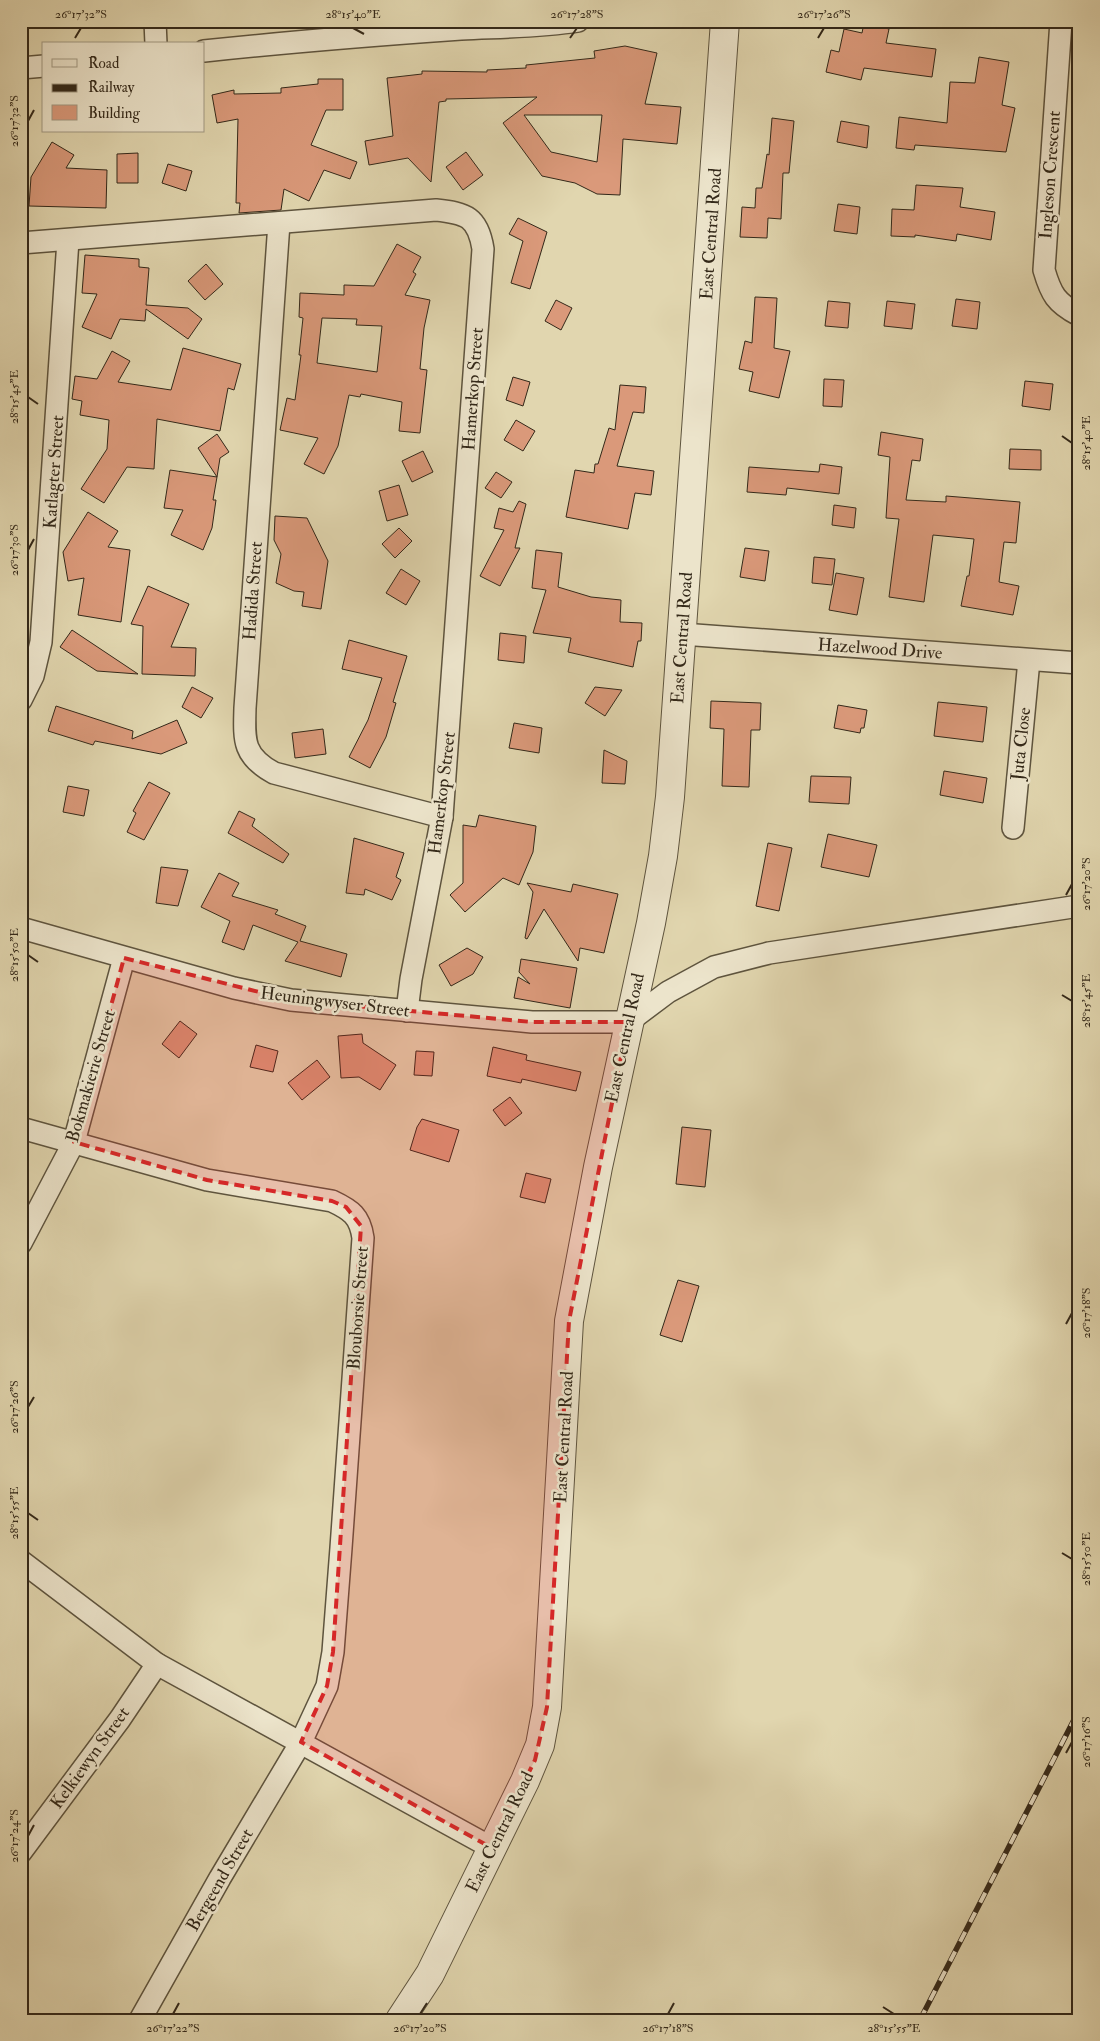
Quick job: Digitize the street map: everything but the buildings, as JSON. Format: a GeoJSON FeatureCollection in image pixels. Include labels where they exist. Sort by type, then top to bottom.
{"type":"FeatureCollection","features":[{"type":"Feature","properties":{"kind":"street"},"geometry":{"type":"LineString","coordinates":[[155,21],[156,42]]}},
{"type":"Feature","properties":{"kind":"street"},"geometry":{"type":"LineString","coordinates":[[205,51],[304,31],[462,25],[540,26],[578,21]]}},
{"type":"Feature","properties":{"kind":"street","name":"East Central Road"},"geometry":{"type":"LineString","coordinates":[[400,2020],[430,1974],[535,1760],[547,1707],[570,1321],[584,1234],[628,1022],[651,923],[663,856],[670,797],[725,21]]}},
{"type":"Feature","properties":{"kind":"street","name":"Ingleson Crescent"},"geometry":{"type":"LineString","coordinates":[[1062,21],[1044,270],[1054,297],[1066,308],[1079,315]]}},
{"type":"Feature","properties":{"kind":"street"},"geometry":{"type":"LineString","coordinates":[[21,68],[42,66]]}},
{"type":"Feature","properties":{"kind":"street","name":"Hamerkop Street"},"geometry":{"type":"LineString","coordinates":[[21,243],[436,210],[456,212],[472,220],[481,236],[483,249],[442,817],[411,979],[407,1011]]}},
{"type":"Feature","properties":{"kind":"street","name":"Hadida Street"},"geometry":{"type":"LineString","coordinates":[[279,223],[245,708],[246,744],[255,761],[274,773],[442,817]]}},
{"type":"Feature","properties":{"kind":"street","name":"Katlagter Street"},"geometry":{"type":"LineString","coordinates":[[21,700],[33,676],[41,642],[68,240]]}},
{"type":"Feature","properties":{"kind":"street","name":"Hazelwood Drive"},"geometry":{"type":"LineString","coordinates":[[682,634],[1079,663]]}},
{"type":"Feature","properties":{"kind":"street","name":"Juta Close"},"geometry":{"type":"LineString","coordinates":[[1013,828],[1029,660]]}},
{"type":"Feature","properties":{"kind":"street"},"geometry":{"type":"LineString","coordinates":[[628,1022],[668,992],[714,967],[769,953],[1079,906]]}},
{"type":"Feature","properties":{"kind":"street","name":"Heuningwyser Street"},"geometry":{"type":"LineString","coordinates":[[21,928],[234,988],[291,1000],[532,1022],[628,1022]]}},
{"type":"Feature","properties":{"kind":"street","name":"Bokmakierie Street"},"geometry":{"type":"LineString","coordinates":[[21,1243],[74,1142],[124,958]]}},
{"type":"Feature","properties":{"kind":"street","name":"Blouborsie Street"},"geometry":{"type":"LineString","coordinates":[[21,1128],[207,1180],[332,1201],[346,1207],[361,1226],[362,1248],[333,1652],[327,1686],[302,1742]]}},
{"type":"Feature","properties":{"kind":"street"},"geometry":{"type":"LineString","coordinates":[[22,1564],[157,1664],[492,1848]]}},
{"type":"Feature","properties":{"kind":"street","name":"Kelkiewyn Street"},"geometry":{"type":"LineString","coordinates":[[21,1852],[120,1719],[157,1664]]}},
{"type":"Feature","properties":{"kind":"street","name":"Bergeend Street"},"geometry":{"type":"LineString","coordinates":[[140,2020],[220,1878],[302,1742]]}},
{"type":"Feature","properties":{"kind":"highlighted area"},"geometry":{"type":"Polygon","coordinates":[[[124,958],[291,1000],[532,1022],[628,1022],[569,1321],[547,1707],[535,1760],[492,1848],[301,1742],[327,1686],[333,1652],[361,1226],[346,1207],[332,1201],[207,1180],[74,1142],[124,958]]]}},
{"type":"Feature","properties":{"kind":"railway"},"geometry":{"type":"LineString","coordinates":[[920,2020],[1079,1710]]}}]}
